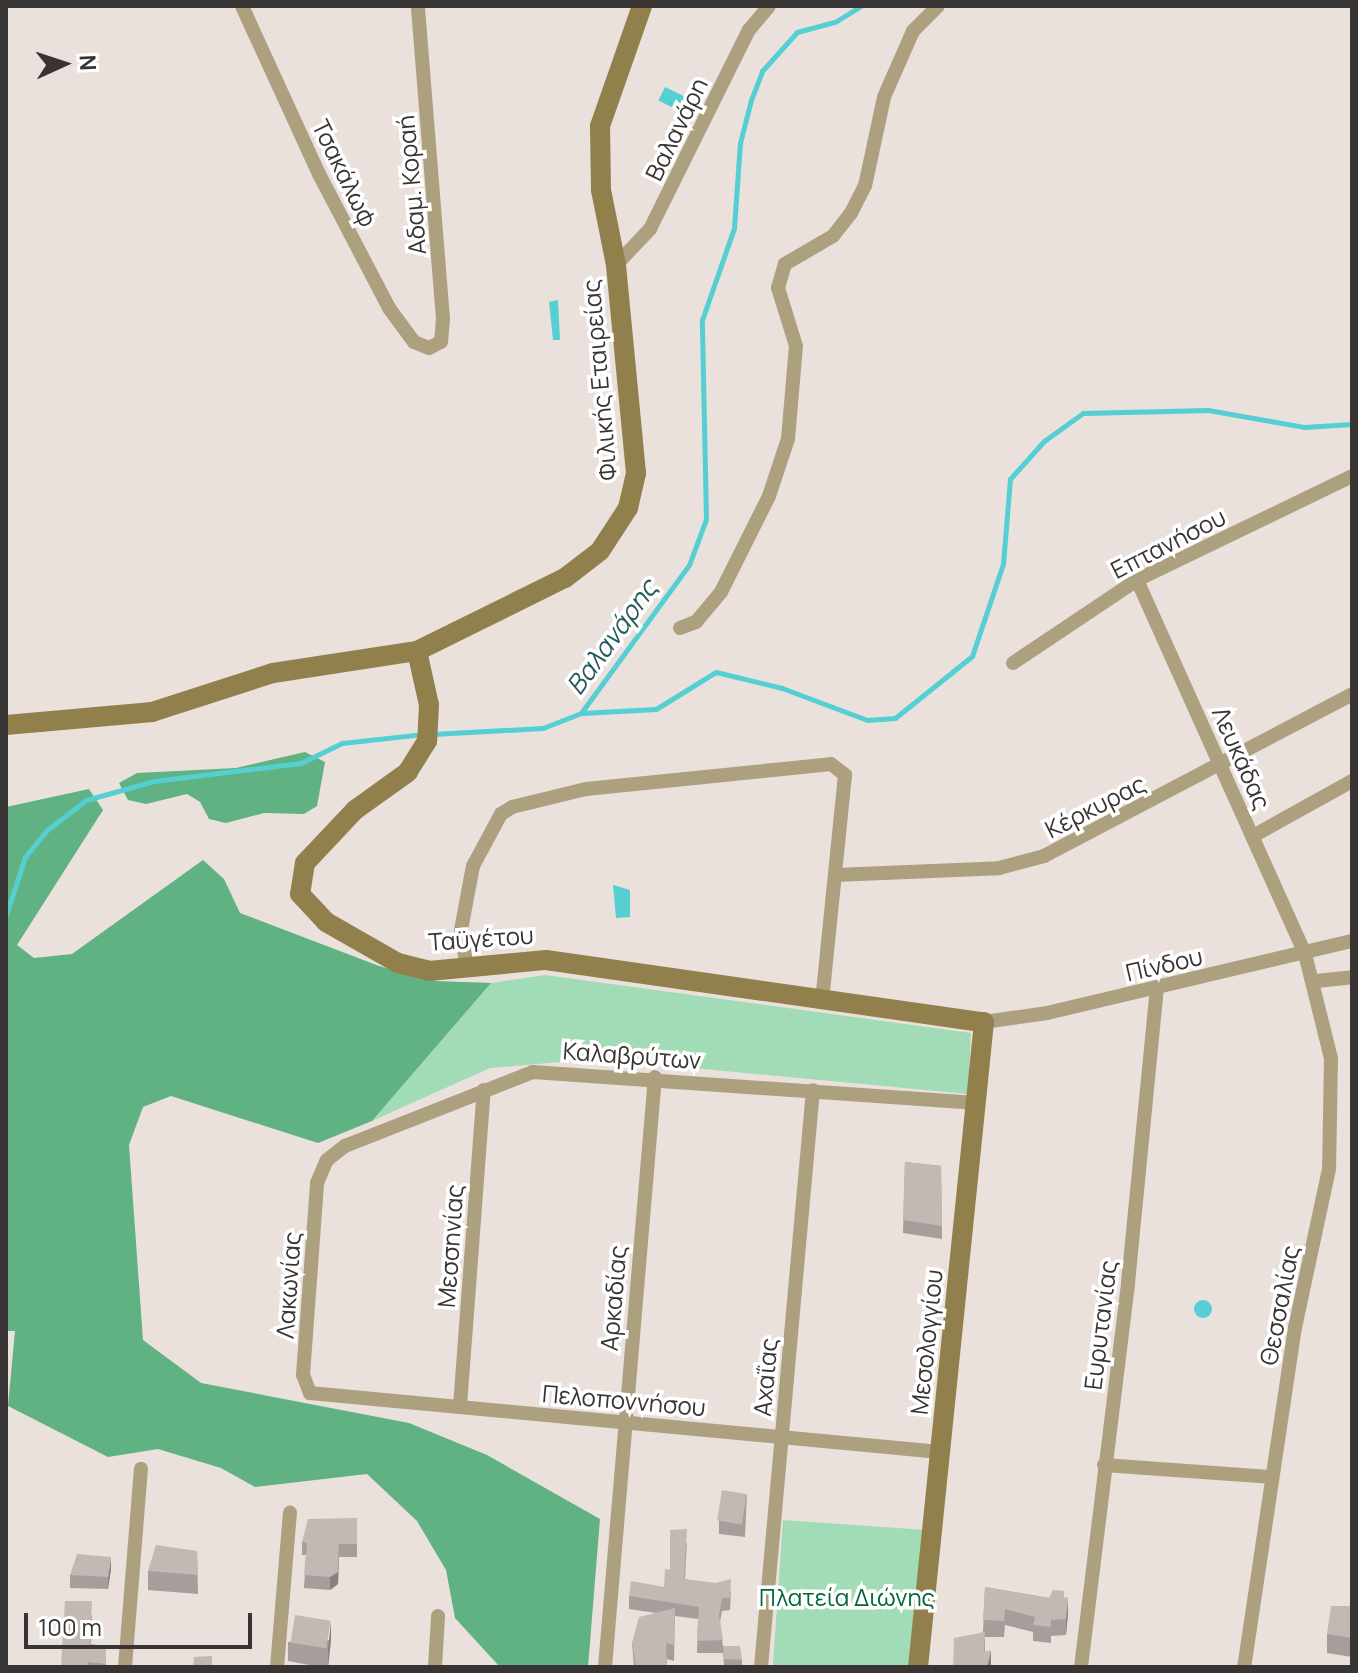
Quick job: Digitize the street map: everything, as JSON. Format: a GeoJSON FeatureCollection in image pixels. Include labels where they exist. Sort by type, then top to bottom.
{"type":"FeatureCollection","features":[{"type":"Feature","properties":{"kind":"street","name":"Τσακάλωφ"},"geometry":{"type":"LineString","coordinates":[[242,6],[319,174],[389,308],[410,338],[424,348]]}},
{"type":"Feature","properties":{"kind":"street","name":"Αδαμ. Κοραή"},"geometry":{"type":"LineString","coordinates":[[418,6],[443,319],[441,342],[424,348]]}},
{"type":"Feature","properties":{"kind":"street","name":"Φιλικής Εταιρείας"},"geometry":{"type":"LineString","coordinates":[[6,725],[152,712],[273,673],[417,651],[574,573],[600,551],[628,508],[636,464],[616,265],[601,190],[600,126],[642,6]]}},
{"type":"Feature","properties":{"kind":"street","name":"Βαλανάρη"},"geometry":{"type":"LineString","coordinates":[[616,265],[650,229],[749,30],[769,6]]}},
{"type":"Feature","properties":{"kind":"street"},"geometry":{"type":"LineString","coordinates":[[680,628],[696,622],[721,592],[769,496],[788,439],[796,346],[778,288],[785,264],[833,236],[851,213],[865,186],[884,97],[913,31],[938,6]]}},
{"type":"Feature","properties":{"kind":"street","name":"Επτανήσου"},"geometry":{"type":"LineString","coordinates":[[1013,663],[1137,580],[1352,476]]}},
{"type":"Feature","properties":{"kind":"street","name":"Λευκάδας"},"geometry":{"type":"LineString","coordinates":[[1137,580],[1305,954]]}},
{"type":"Feature","properties":{"kind":"street","name":"Ταϋγέτου"},"geometry":{"type":"LineString","coordinates":[[417,651],[427,694],[427,741],[408,772],[355,810],[315,848],[300,877],[300,894],[326,922],[398,963],[429,971],[467,969],[509,960],[546,960],[822,1002],[984,1022]]}},
{"type":"Feature","properties":{"kind":"street","name":"Κέρκυρας"},"geometry":{"type":"LineString","coordinates":[[835,875],[974,870],[1025,863],[1075,843],[1352,694]]}},
{"type":"Feature","properties":{"kind":"street"},"geometry":{"type":"LineString","coordinates":[[467,969],[461,930],[473,866],[501,814],[512,807],[586,789],[667,783],[719,771],[837,764],[845,775],[822,1002]]}},
{"type":"Feature","properties":{"kind":"street"},"geometry":{"type":"LineString","coordinates":[[1253,836],[1352,781]]}},
{"type":"Feature","properties":{"kind":"street","name":"Πίνδου"},"geometry":{"type":"LineString","coordinates":[[984,1022],[1157,988],[1352,941]]}},
{"type":"Feature","properties":{"kind":"street","name":"Θεσσαλίας"},"geometry":{"type":"LineString","coordinates":[[1244,1667],[1270,1477],[1332,1151],[1331,1058],[1316,981],[1305,954]]}},
{"type":"Feature","properties":{"kind":"street"},"geometry":{"type":"LineString","coordinates":[[1316,981],[1352,977]]}},
{"type":"Feature","properties":{"kind":"street","name":"Ευρυτανίας"},"geometry":{"type":"LineString","coordinates":[[1081,1667],[1128,1283],[1157,988]]}},
{"type":"Feature","properties":{"kind":"street","name":"Μεσολογγίου"},"geometry":{"type":"LineString","coordinates":[[918,1667],[984,1022]]}},
{"type":"Feature","properties":{"kind":"street","name":"Καλαβρύτων"},"geometry":{"type":"LineString","coordinates":[[317,1183],[327,1160],[345,1146],[533,1072],[655,1077],[977,1103]]}},
{"type":"Feature","properties":{"kind":"street","name":"Αρκαδίας"},"geometry":{"type":"LineString","coordinates":[[605,1667],[623,1423],[655,1077]]}},
{"type":"Feature","properties":{"kind":"street","name":"Μεσσηνίας"},"geometry":{"type":"LineString","coordinates":[[460,1406],[484,1090]]}},
{"type":"Feature","properties":{"kind":"street","name":"Αχαΐας"},"geometry":{"type":"LineString","coordinates":[[761,1667],[813,1090]]}},
{"type":"Feature","properties":{"kind":"street","name":"Λακωνίας"},"geometry":{"type":"LineString","coordinates":[[306,1390],[317,1183]]}},
{"type":"Feature","properties":{"kind":"street","name":"Πελοποννήσου"},"geometry":{"type":"LineString","coordinates":[[306,1390],[940,1452]]}},
{"type":"Feature","properties":{"kind":"street"},"geometry":{"type":"LineString","coordinates":[[1104,1465],[1270,1477]]}},
{"type":"Feature","properties":{"kind":"street"},"geometry":{"type":"LineString","coordinates":[[125,1667],[141,1469]]}},
{"type":"Feature","properties":{"kind":"street"},"geometry":{"type":"LineString","coordinates":[[277,1667],[290,1513]]}},
{"type":"Feature","properties":{"kind":"street"},"geometry":{"type":"LineString","coordinates":[[435,1667],[438,1616]]}},
{"type":"Feature","properties":{"kind":"green space"},"geometry":{"type":"Polygon","coordinates":[[[305,752],[325,762],[317,806],[304,814],[264,813],[226,823],[209,819],[200,802],[187,794],[146,804],[128,800],[119,783],[137,773],[236,768],[305,752]]]}},
{"type":"Feature","properties":{"kind":"green space"},"geometry":{"type":"Polygon","coordinates":[[[89,789],[103,810],[17,945],[34,958],[72,954],[203,860],[224,879],[240,913],[379,966],[436,981],[491,983],[372,1121],[318,1143],[171,1096],[143,1107],[129,1145],[143,1340],[201,1383],[409,1423],[487,1455],[600,1519],[588,1667],[499,1666],[455,1618],[446,1570],[417,1521],[367,1474],[255,1487],[221,1468],[158,1449],[108,1457],[8,1406],[15,1331],[6,1331],[6,807],[89,789]]]}},
{"type":"Feature","properties":{"kind":"green space"},"geometry":{"type":"Polygon","coordinates":[[[545,975],[971,1033],[968,1094],[596,1059],[490,1068],[372,1121],[491,983],[545,975]]]}},
{"type":"Feature","properties":{"kind":"green space","name":"Πλατεία Διώνης"},"geometry":{"type":"Polygon","coordinates":[[[783,1520],[926,1530],[916,1667],[773,1667],[783,1520]]]}},
{"type":"Feature","properties":{"kind":"water"},"geometry":{"type":"Polygon","coordinates":[[[665,87],[690,99],[684,113],[658,100],[665,87]]]}},
{"type":"Feature","properties":{"kind":"water"},"geometry":{"type":"Polygon","coordinates":[[[558,300],[560,340],[553,340],[549,302],[558,300]]]}},
{"type":"Feature","properties":{"kind":"water"},"geometry":{"type":"Polygon","coordinates":[[[613,885],[630,890],[630,917],[616,918],[613,885]]]}},
{"type":"Feature","properties":{"kind":"water"},"geometry":{"type":"Polygon","coordinates":[[[1203,1300],[1212,1309],[1203,1318],[1194,1309],[1203,1300]]]}},
{"type":"Feature","properties":{"kind":"building"},"geometry":{"type":"Polygon","coordinates":[[[905,1162],[941,1166],[942,1226],[903,1220],[905,1162]]]}},
{"type":"Feature","properties":{"kind":"building"},"geometry":{"type":"Polygon","coordinates":[[[722,1490],[747,1494],[742,1525],[717,1521],[722,1490]]]}},
{"type":"Feature","properties":{"kind":"building"},"geometry":{"type":"Polygon","coordinates":[[[357,1518],[357,1544],[339,1544],[338,1572],[330,1577],[304,1575],[307,1543],[302,1542],[308,1519],[357,1518]]]}},
{"type":"Feature","properties":{"kind":"building"},"geometry":{"type":"Polygon","coordinates":[[[687,1529],[684,1579],[716,1583],[731,1579],[730,1598],[722,1598],[719,1615],[723,1640],[697,1641],[699,1607],[629,1596],[631,1581],[664,1587],[665,1569],[670,1570],[670,1530],[687,1529]]]}},
{"type":"Feature","properties":{"kind":"building"},"geometry":{"type":"Polygon","coordinates":[[[156,1545],[197,1551],[198,1575],[148,1571],[156,1545]]]}},
{"type":"Feature","properties":{"kind":"building"},"geometry":{"type":"Polygon","coordinates":[[[77,1554],[111,1557],[108,1577],[70,1575],[77,1554]]]}},
{"type":"Feature","properties":{"kind":"building"},"geometry":{"type":"Polygon","coordinates":[[[985,1587],[1049,1598],[1053,1590],[1064,1591],[1064,1598],[1068,1597],[1066,1619],[1051,1620],[1051,1627],[1033,1625],[1035,1617],[1005,1609],[1004,1621],[983,1620],[985,1587]]]}},
{"type":"Feature","properties":{"kind":"building"},"geometry":{"type":"Polygon","coordinates":[[[65,1601],[92,1601],[90,1644],[106,1647],[106,1664],[88,1662],[88,1667],[61,1667],[65,1601]]]}},
{"type":"Feature","properties":{"kind":"building"},"geometry":{"type":"Polygon","coordinates":[[[1331,1606],[1352,1606],[1352,1638],[1327,1634],[1331,1606]]]}},
{"type":"Feature","properties":{"kind":"building"},"geometry":{"type":"Polygon","coordinates":[[[675,1608],[674,1645],[666,1643],[667,1667],[636,1667],[632,1643],[639,1617],[675,1608]]]}},
{"type":"Feature","properties":{"kind":"building"},"geometry":{"type":"Polygon","coordinates":[[[295,1615],[331,1621],[326,1648],[291,1643],[295,1615]]]}},
{"type":"Feature","properties":{"kind":"building"},"geometry":{"type":"Polygon","coordinates":[[[985,1632],[984,1652],[991,1650],[987,1667],[953,1667],[954,1638],[985,1632]]]}},
{"type":"Feature","properties":{"kind":"building"},"geometry":{"type":"Polygon","coordinates":[[[723,1646],[740,1646],[742,1660],[724,1659],[723,1646]]]}},
{"type":"Feature","properties":{"kind":"building"},"geometry":{"type":"Polygon","coordinates":[[[212,1656],[212,1667],[193,1667],[194,1657],[212,1656]]]}},
{"type":"Feature","properties":{"kind":"waterway","name":"Βαλανάρης"},"geometry":{"type":"LineString","coordinates":[[433,734],[543,728],[581,713],[689,565],[706,519],[702,320],[734,228],[740,143],[751,100],[762,71],[797,32],[835,22],[861,6]]}},
{"type":"Feature","properties":{"kind":"waterway"},"geometry":{"type":"LineString","coordinates":[[582,713],[656,709],[716,672],[782,688],[867,720],[895,718],[972,656],[1003,564],[1010,479],[1044,441],[1083,413],[1208,410],[1304,427],[1352,424]]}},
{"type":"Feature","properties":{"kind":"waterway","name":"Βαλανάρης"},"geometry":{"type":"LineString","coordinates":[[6,915],[25,857],[47,830],[86,800],[154,781],[301,763],[342,743],[423,734]]}}]}
